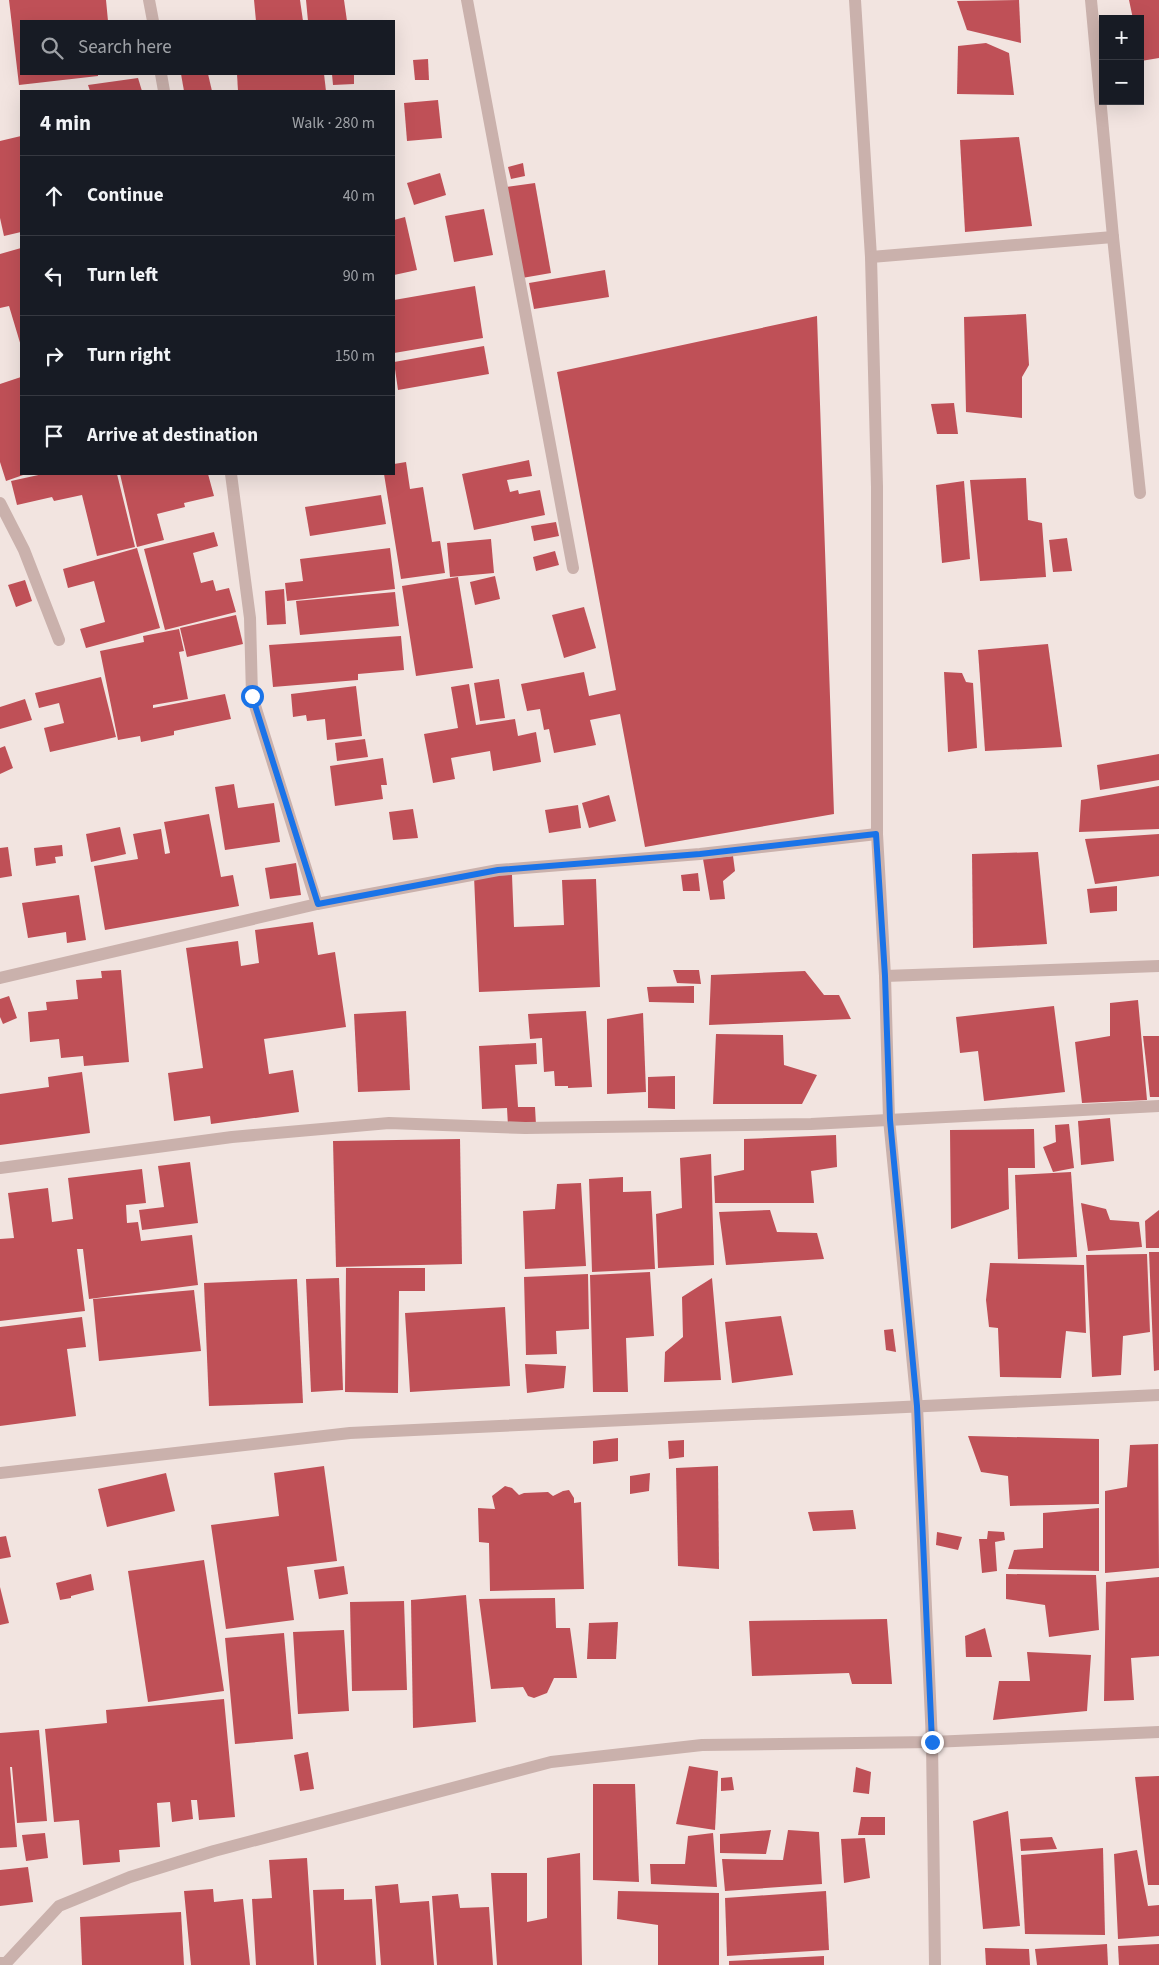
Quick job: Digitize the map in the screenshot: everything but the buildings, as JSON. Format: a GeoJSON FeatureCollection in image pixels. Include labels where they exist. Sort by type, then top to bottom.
{"type":"FeatureCollection","features":[{"type":"Feature","properties":{"kind":"street"},"geometry":{"type":"LineString","coordinates":[[149,0],[152,20]]}},
{"type":"Feature","properties":{"kind":"street"},"geometry":{"type":"LineString","coordinates":[[467,0],[573,568]]}},
{"type":"Feature","properties":{"kind":"street"},"geometry":{"type":"LineString","coordinates":[[856,0],[871,258],[877,487],[876,834],[885,976],[890,1120],[917,1406],[932,1742],[935,1965]]}},
{"type":"Feature","properties":{"kind":"street"},"geometry":{"type":"LineString","coordinates":[[1091,0],[1113,237],[1140,493]]}},
{"type":"Feature","properties":{"kind":"street"},"geometry":{"type":"LineString","coordinates":[[161,75],[164,90]]}},
{"type":"Feature","properties":{"kind":"street"},"geometry":{"type":"LineString","coordinates":[[871,258],[1113,237]]}},
{"type":"Feature","properties":{"kind":"street"},"geometry":{"type":"LineString","coordinates":[[230,475],[250,618],[252,696],[318,904]]}},
{"type":"Feature","properties":{"kind":"street"},"geometry":{"type":"LineString","coordinates":[[0,503],[24,550],[59,640]]}},
{"type":"Feature","properties":{"kind":"street"},"geometry":{"type":"LineString","coordinates":[[0,978],[318,904],[498,870],[700,854],[876,834]]}},
{"type":"Feature","properties":{"kind":"street"},"geometry":{"type":"LineString","coordinates":[[885,976],[1159,966]]}},
{"type":"Feature","properties":{"kind":"street"},"geometry":{"type":"LineString","coordinates":[[0,1168],[232,1136],[389,1124],[525,1128],[811,1124],[1159,1106]]}},
{"type":"Feature","properties":{"kind":"street"},"geometry":{"type":"LineString","coordinates":[[0,1473],[350,1433],[1159,1395]]}},
{"type":"Feature","properties":{"kind":"street"},"geometry":{"type":"LineString","coordinates":[[4,1964],[59,1906],[130,1878],[214,1851],[551,1762],[702,1745],[932,1742],[1159,1732]]}},
{"type":"Feature","properties":{"kind":"route"},"geometry":{"type":"LineString","coordinates":[[252,696],[318,904],[498,870],[700,854],[876,834],[885,976],[890,1120],[917,1406],[932,1742]]}}]}
